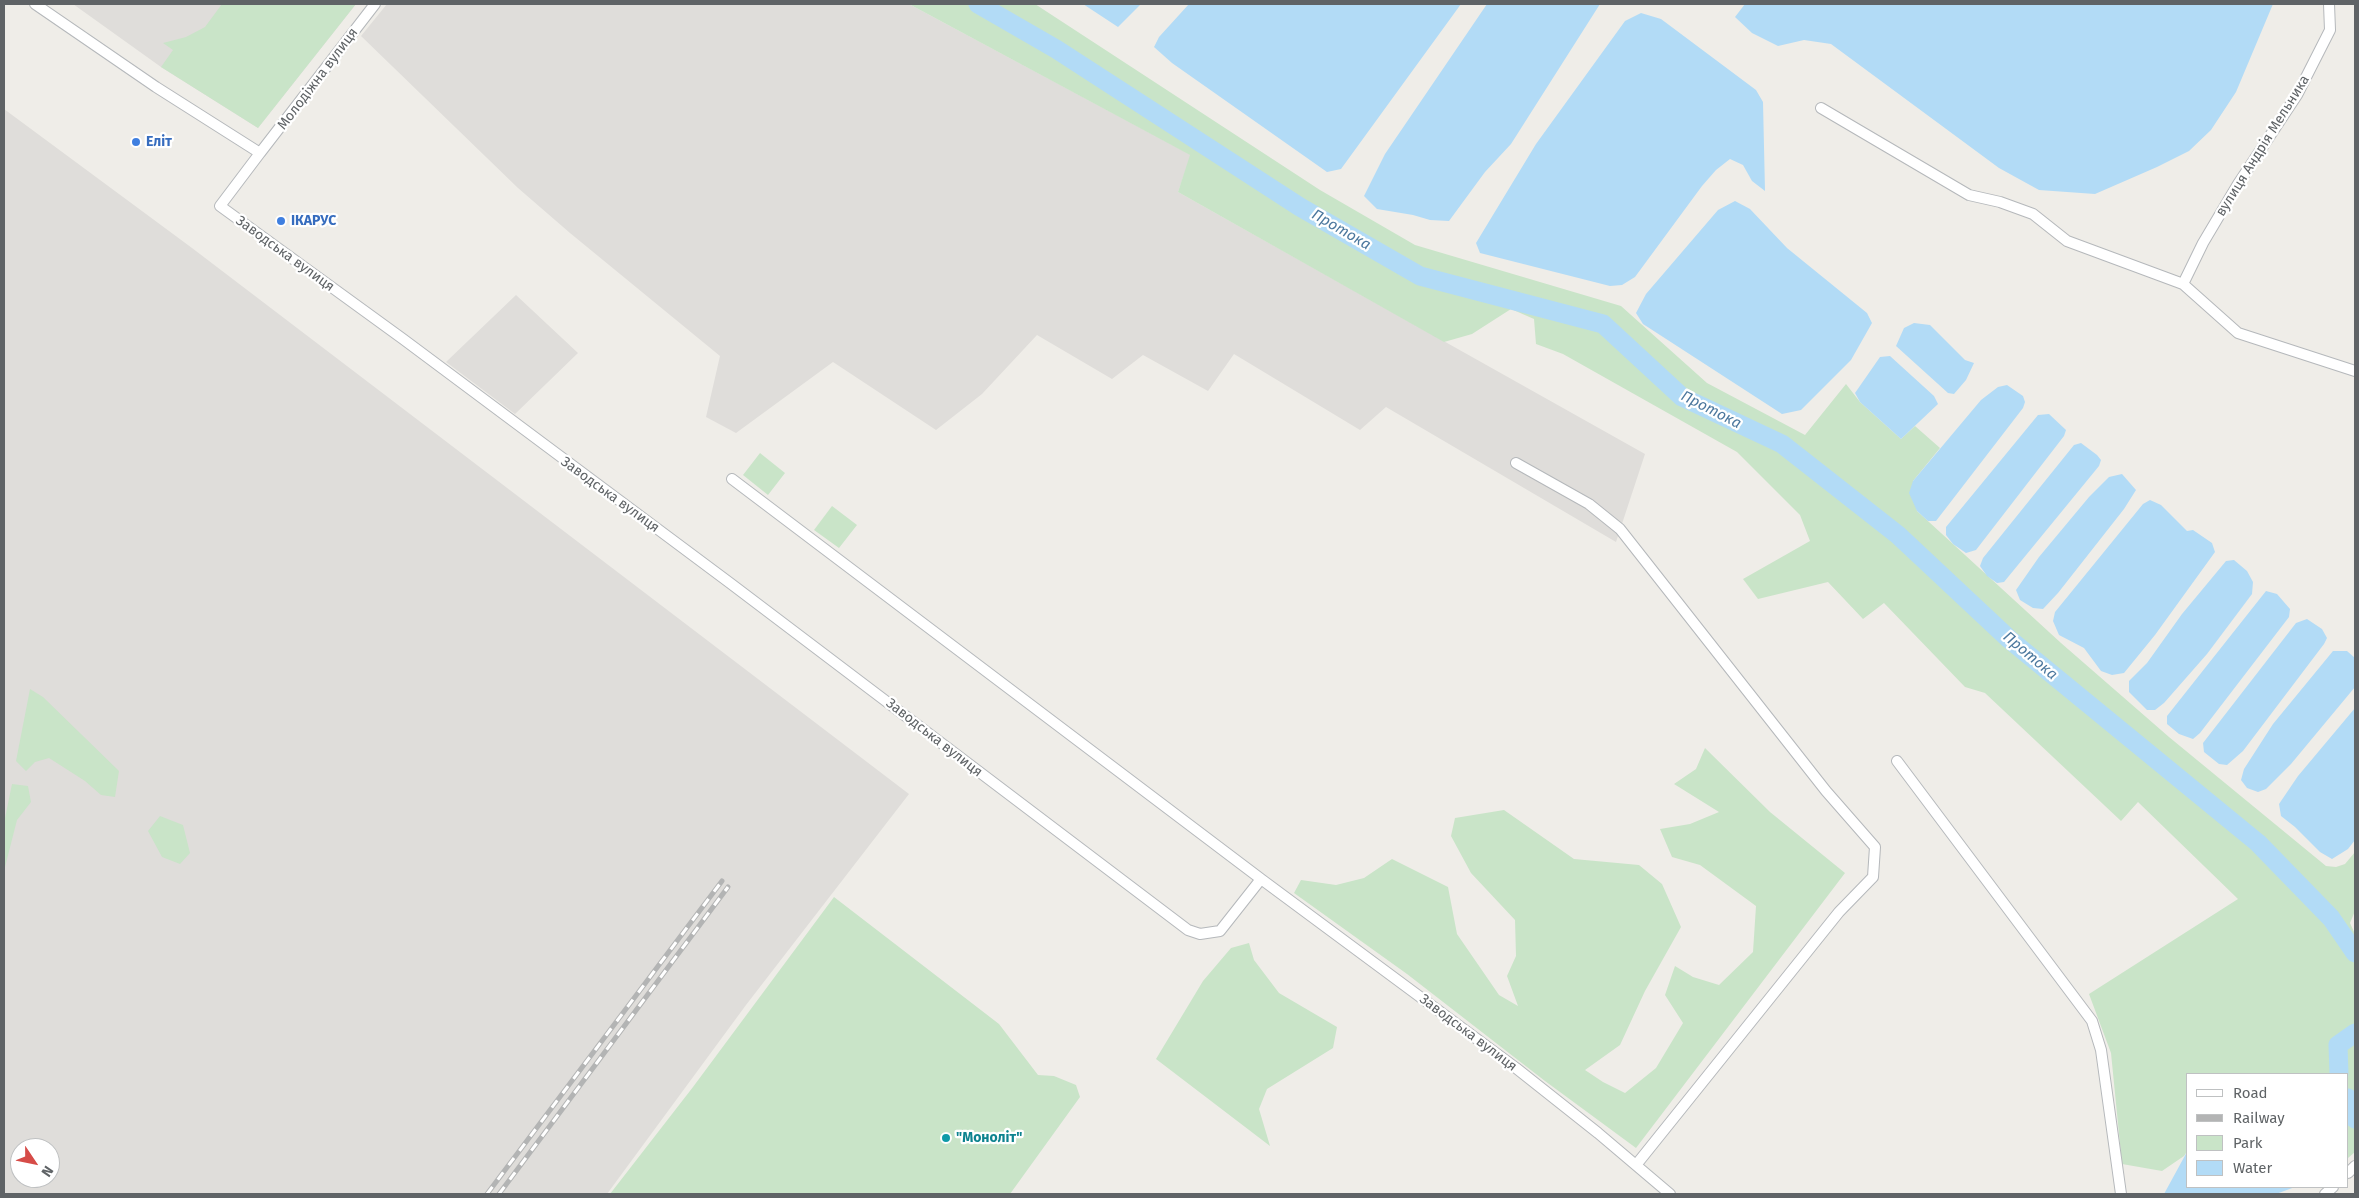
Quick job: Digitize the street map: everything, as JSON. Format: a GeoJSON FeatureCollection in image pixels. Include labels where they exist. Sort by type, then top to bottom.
{"type":"FeatureCollection","features":[{"type":"Feature","properties":{"kind":"street"},"geometry":{"type":"LineString","coordinates":[[35,4],[156,87],[260,153]]}},
{"type":"Feature","properties":{"kind":"street","name":"Молодіжна вулиця"},"geometry":{"type":"LineString","coordinates":[[260,153],[375,4]]}},
{"type":"Feature","properties":{"kind":"street","name":"вулиця Андрія Мельника"},"geometry":{"type":"LineString","coordinates":[[2183,284],[2203,243],[2238,184],[2297,95],[2330,30],[2330,4]]}},
{"type":"Feature","properties":{"kind":"street"},"geometry":{"type":"LineString","coordinates":[[1821,108],[1969,195],[2000,202],[2033,214],[2066,241],[2183,284],[2238,333],[2355,371]]}},
{"type":"Feature","properties":{"kind":"street","name":"Заводська вулиця"},"geometry":{"type":"LineString","coordinates":[[260,153],[220,206],[403,339],[1188,930],[1200,934],[1220,931],[1261,879]]}},
{"type":"Feature","properties":{"kind":"street"},"geometry":{"type":"LineString","coordinates":[[1516,463],[1590,504],[1620,529],[1826,790],[1875,847],[1873,877],[1839,912],[1636,1165]]}},
{"type":"Feature","properties":{"kind":"street","name":"Заводська вулиця"},"geometry":{"type":"LineString","coordinates":[[732,479],[1261,879],[1516,1068],[1670,1194]]}},
{"type":"Feature","properties":{"kind":"street"},"geometry":{"type":"LineString","coordinates":[[1897,761],[2092,1021],[2100,1050],[2121,1194]]}},
{"type":"Feature","properties":{"kind":"shaded area"},"geometry":{"type":"Polygon","coordinates":[[[73,4],[356,4],[258,128],[161,67],[73,4]]]}},
{"type":"Feature","properties":{"kind":"shaded area"},"geometry":{"type":"Polygon","coordinates":[[[387,4],[909,4],[1191,155],[1178,192],[1645,454],[1616,542],[1386,407],[1360,430],[1234,354],[1208,391],[1143,355],[1112,379],[1037,335],[982,394],[936,430],[833,362],[736,433],[706,417],[720,356],[518,188],[361,36],[387,4]]]}},
{"type":"Feature","properties":{"kind":"shaded area"},"geometry":{"type":"Polygon","coordinates":[[[4,109],[192,248],[909,794],[746,1005],[607,1194],[4,1194],[4,109]]]}},
{"type":"Feature","properties":{"kind":"shaded area"},"geometry":{"type":"Polygon","coordinates":[[[516,295],[578,353],[515,414],[446,362],[516,295]]]}},
{"type":"Feature","properties":{"kind":"green space"},"geometry":{"type":"Polygon","coordinates":[[[222,4],[356,4],[258,128],[161,67],[173,50],[163,43],[186,37],[205,27],[222,4]]]}},
{"type":"Feature","properties":{"kind":"green space"},"geometry":{"type":"Polygon","coordinates":[[[909,4],[1035,4],[1320,190],[1415,245],[1621,306],[1707,383],[1805,435],[1846,384],[1860,402],[1901,439],[1915,426],[1940,448],[1913,481],[1917,511],[2061,643],[2169,737],[2326,866],[2336,867],[2345,864],[2355,852],[2355,911],[2350,923],[2355,934],[2355,1152],[2349,1157],[2349,1073],[2186,1073],[2186,1153],[2184,1156],[2162,1171],[2122,1164],[2111,1053],[2089,994],[2238,899],[2138,802],[2121,821],[1985,693],[1965,687],[1884,603],[1863,619],[1828,582],[1758,599],[1743,579],[1810,541],[1800,515],[1737,452],[1563,354],[1536,344],[1534,319],[1511,309],[1472,334],[1444,342],[1178,192],[1190,155],[909,4]]]}},
{"type":"Feature","properties":{"kind":"green space"},"geometry":{"type":"Polygon","coordinates":[[[760,453],[785,473],[768,495],[743,475],[760,453]]]}},
{"type":"Feature","properties":{"kind":"green space"},"geometry":{"type":"Polygon","coordinates":[[[832,506],[857,525],[839,548],[814,530],[832,506]]]}},
{"type":"Feature","properties":{"kind":"green space"},"geometry":{"type":"Polygon","coordinates":[[[30,689],[43,697],[119,771],[115,797],[101,795],[85,781],[49,758],[35,762],[26,771],[16,761],[30,689]]]}},
{"type":"Feature","properties":{"kind":"green space"},"geometry":{"type":"Polygon","coordinates":[[[1705,748],[1770,812],[1845,873],[1636,1148],[1545,1081],[1407,974],[1294,893],[1301,880],[1336,885],[1364,878],[1392,859],[1448,887],[1457,934],[1499,995],[1518,1006],[1507,976],[1516,956],[1515,920],[1471,873],[1451,836],[1455,818],[1504,810],[1574,859],[1639,865],[1662,884],[1681,927],[1645,991],[1620,1045],[1585,1070],[1625,1093],[1656,1068],[1683,1023],[1665,995],[1675,966],[1693,977],[1719,985],[1753,952],[1756,906],[1700,865],[1672,857],[1660,829],[1690,824],[1719,812],[1674,784],[1696,769],[1705,748]]]}},
{"type":"Feature","properties":{"kind":"green space"},"geometry":{"type":"Polygon","coordinates":[[[12,784],[28,786],[31,802],[17,820],[4,871],[4,823],[12,784]]]}},
{"type":"Feature","properties":{"kind":"green space"},"geometry":{"type":"Polygon","coordinates":[[[160,816],[183,825],[190,853],[180,864],[162,857],[148,831],[160,816]]]}},
{"type":"Feature","properties":{"kind":"green space"},"geometry":{"type":"Polygon","coordinates":[[[834,897],[999,1024],[1038,1075],[1054,1076],[1076,1085],[1080,1097],[1010,1194],[610,1194],[693,1087],[834,897]]]}},
{"type":"Feature","properties":{"kind":"green space"},"geometry":{"type":"Polygon","coordinates":[[[1249,943],[1254,960],[1279,993],[1337,1027],[1333,1048],[1267,1089],[1259,1109],[1270,1146],[1156,1059],[1203,981],[1231,948],[1249,943]]]}},
{"type":"Feature","properties":{"kind":"water"},"geometry":{"type":"Polygon","coordinates":[[[1083,4],[1141,4],[1118,27],[1083,4]]]}},
{"type":"Feature","properties":{"kind":"water"},"geometry":{"type":"Polygon","coordinates":[[[1189,4],[1461,4],[1341,169],[1327,172],[1172,63],[1154,47],[1159,37],[1189,4]]]}},
{"type":"Feature","properties":{"kind":"water"},"geometry":{"type":"Polygon","coordinates":[[[1487,4],[1600,4],[1511,144],[1485,172],[1449,221],[1430,220],[1377,209],[1364,196],[1385,154],[1487,4]]]}},
{"type":"Feature","properties":{"kind":"water"},"geometry":{"type":"Polygon","coordinates":[[[1745,4],[2273,4],[2236,92],[2211,130],[2189,151],[2095,194],[2039,190],[1999,168],[1831,44],[1804,40],[1778,46],[1752,33],[1735,17],[1745,4]]]}},
{"type":"Feature","properties":{"kind":"water"},"geometry":{"type":"Polygon","coordinates":[[[1641,13],[1661,19],[1756,90],[1763,102],[1765,191],[1752,181],[1743,165],[1730,159],[1716,170],[1702,186],[1635,277],[1622,285],[1610,286],[1480,253],[1476,243],[1536,144],[1625,21],[1641,13]]]}},
{"type":"Feature","properties":{"kind":"water"},"geometry":{"type":"Polygon","coordinates":[[[1735,201],[1750,209],[1787,248],[1867,313],[1872,323],[1851,360],[1801,410],[1782,414],[1643,324],[1636,313],[1646,294],[1718,210],[1735,201]]]}},
{"type":"Feature","properties":{"kind":"water"},"geometry":{"type":"Polygon","coordinates":[[[1914,323],[1930,325],[1965,360],[1974,363],[1966,380],[1954,394],[1948,393],[1896,346],[1904,328],[1914,323]]]}},
{"type":"Feature","properties":{"kind":"water"},"geometry":{"type":"Polygon","coordinates":[[[1890,356],[1934,396],[1938,404],[1901,439],[1860,402],[1855,393],[1880,357],[1890,356]]]}},
{"type":"Feature","properties":{"kind":"water"},"geometry":{"type":"Polygon","coordinates":[[[2007,385],[2023,396],[2025,402],[2023,408],[1936,521],[1928,521],[1917,511],[1909,493],[1913,481],[1981,400],[1998,387],[2007,385]]]}},
{"type":"Feature","properties":{"kind":"water"},"geometry":{"type":"Polygon","coordinates":[[[2049,414],[2066,430],[2064,436],[1976,550],[1966,553],[1953,544],[1946,535],[1946,527],[2038,415],[2049,414]]]}},
{"type":"Feature","properties":{"kind":"water"},"geometry":{"type":"Polygon","coordinates":[[[2081,443],[2101,460],[2099,466],[2004,582],[1997,583],[1987,576],[1980,566],[1983,558],[2074,445],[2081,443]]]}},
{"type":"Feature","properties":{"kind":"water"},"geometry":{"type":"Polygon","coordinates":[[[2122,474],[2136,490],[2124,509],[2058,593],[2043,609],[2033,608],[2020,600],[2016,590],[2039,557],[2089,497],[2109,477],[2122,474]]]}},
{"type":"Feature","properties":{"kind":"water"},"geometry":{"type":"Polygon","coordinates":[[[2150,500],[2161,505],[2187,531],[2193,530],[2212,543],[2215,552],[2155,635],[2124,673],[2112,675],[2101,671],[2084,648],[2059,635],[2053,621],[2055,612],[2143,504],[2150,500]]]}},
{"type":"Feature","properties":{"kind":"water"},"geometry":{"type":"Polygon","coordinates":[[[2234,560],[2247,571],[2253,582],[2252,594],[2207,654],[2164,703],[2155,710],[2147,710],[2129,692],[2129,681],[2147,663],[2182,614],[2226,561],[2234,560]]]}},
{"type":"Feature","properties":{"kind":"water"},"geometry":{"type":"Polygon","coordinates":[[[2266,591],[2277,594],[2290,609],[2289,617],[2200,733],[2193,739],[2179,734],[2167,724],[2167,716],[2266,591]]]}},
{"type":"Feature","properties":{"kind":"water"},"geometry":{"type":"Polygon","coordinates":[[[2307,619],[2322,629],[2327,638],[2324,644],[2243,751],[2227,765],[2219,764],[2204,752],[2203,743],[2296,623],[2307,619]]]}},
{"type":"Feature","properties":{"kind":"water"},"geometry":{"type":"Polygon","coordinates":[[[2333,651],[2347,651],[2355,658],[2355,687],[2291,764],[2266,789],[2258,792],[2247,788],[2241,780],[2244,769],[2273,724],[2333,651]]]}},
{"type":"Feature","properties":{"kind":"water"},"geometry":{"type":"Polygon","coordinates":[[[2355,708],[2355,840],[2348,849],[2332,859],[2320,852],[2281,816],[2279,804],[2298,776],[2355,708]]]}},
{"type":"Feature","properties":{"kind":"water"},"geometry":{"type":"Polygon","coordinates":[[[2186,1154],[2186,1188],[2292,1188],[2276,1194],[2164,1194],[2186,1154]]]}},
{"type":"Feature","properties":{"kind":"waterway","name":"Протока"},"geometry":{"type":"LineString","coordinates":[[978,4],[1056,49],[1300,207],[1420,276],[1603,324],[1682,397],[1782,444],[1898,535],[2009,639],[2258,843],[2331,918],[2355,953]]}},
{"type":"Feature","properties":{"kind":"waterway","name":"Протока"},"geometry":{"type":"LineString","coordinates":[[2339,1073],[2338,1045],[2355,1033]]}},
{"type":"Feature","properties":{"kind":"waterway","name":"Протока"},"geometry":{"type":"LineString","coordinates":[[2349,1101],[2355,1119]]}},
{"type":"Feature","properties":{"kind":"railway"},"geometry":{"type":"LineString","coordinates":[[487,1194],[722,881]]}},
{"type":"Feature","properties":{"kind":"railway"},"geometry":{"type":"LineString","coordinates":[[499,1194],[728,887]]}},
{"type":"Feature","properties":{"kind":"place","name":"Еліт"},"geometry":{"type":"Point","coordinates":[136,142]}},
{"type":"Feature","properties":{"kind":"place","name":"ІКАРУС"},"geometry":{"type":"Point","coordinates":[281,221]}},
{"type":"Feature","properties":{"kind":"place","name":"\"Моноліт\""},"geometry":{"type":"Point","coordinates":[946,1138]}}]}
